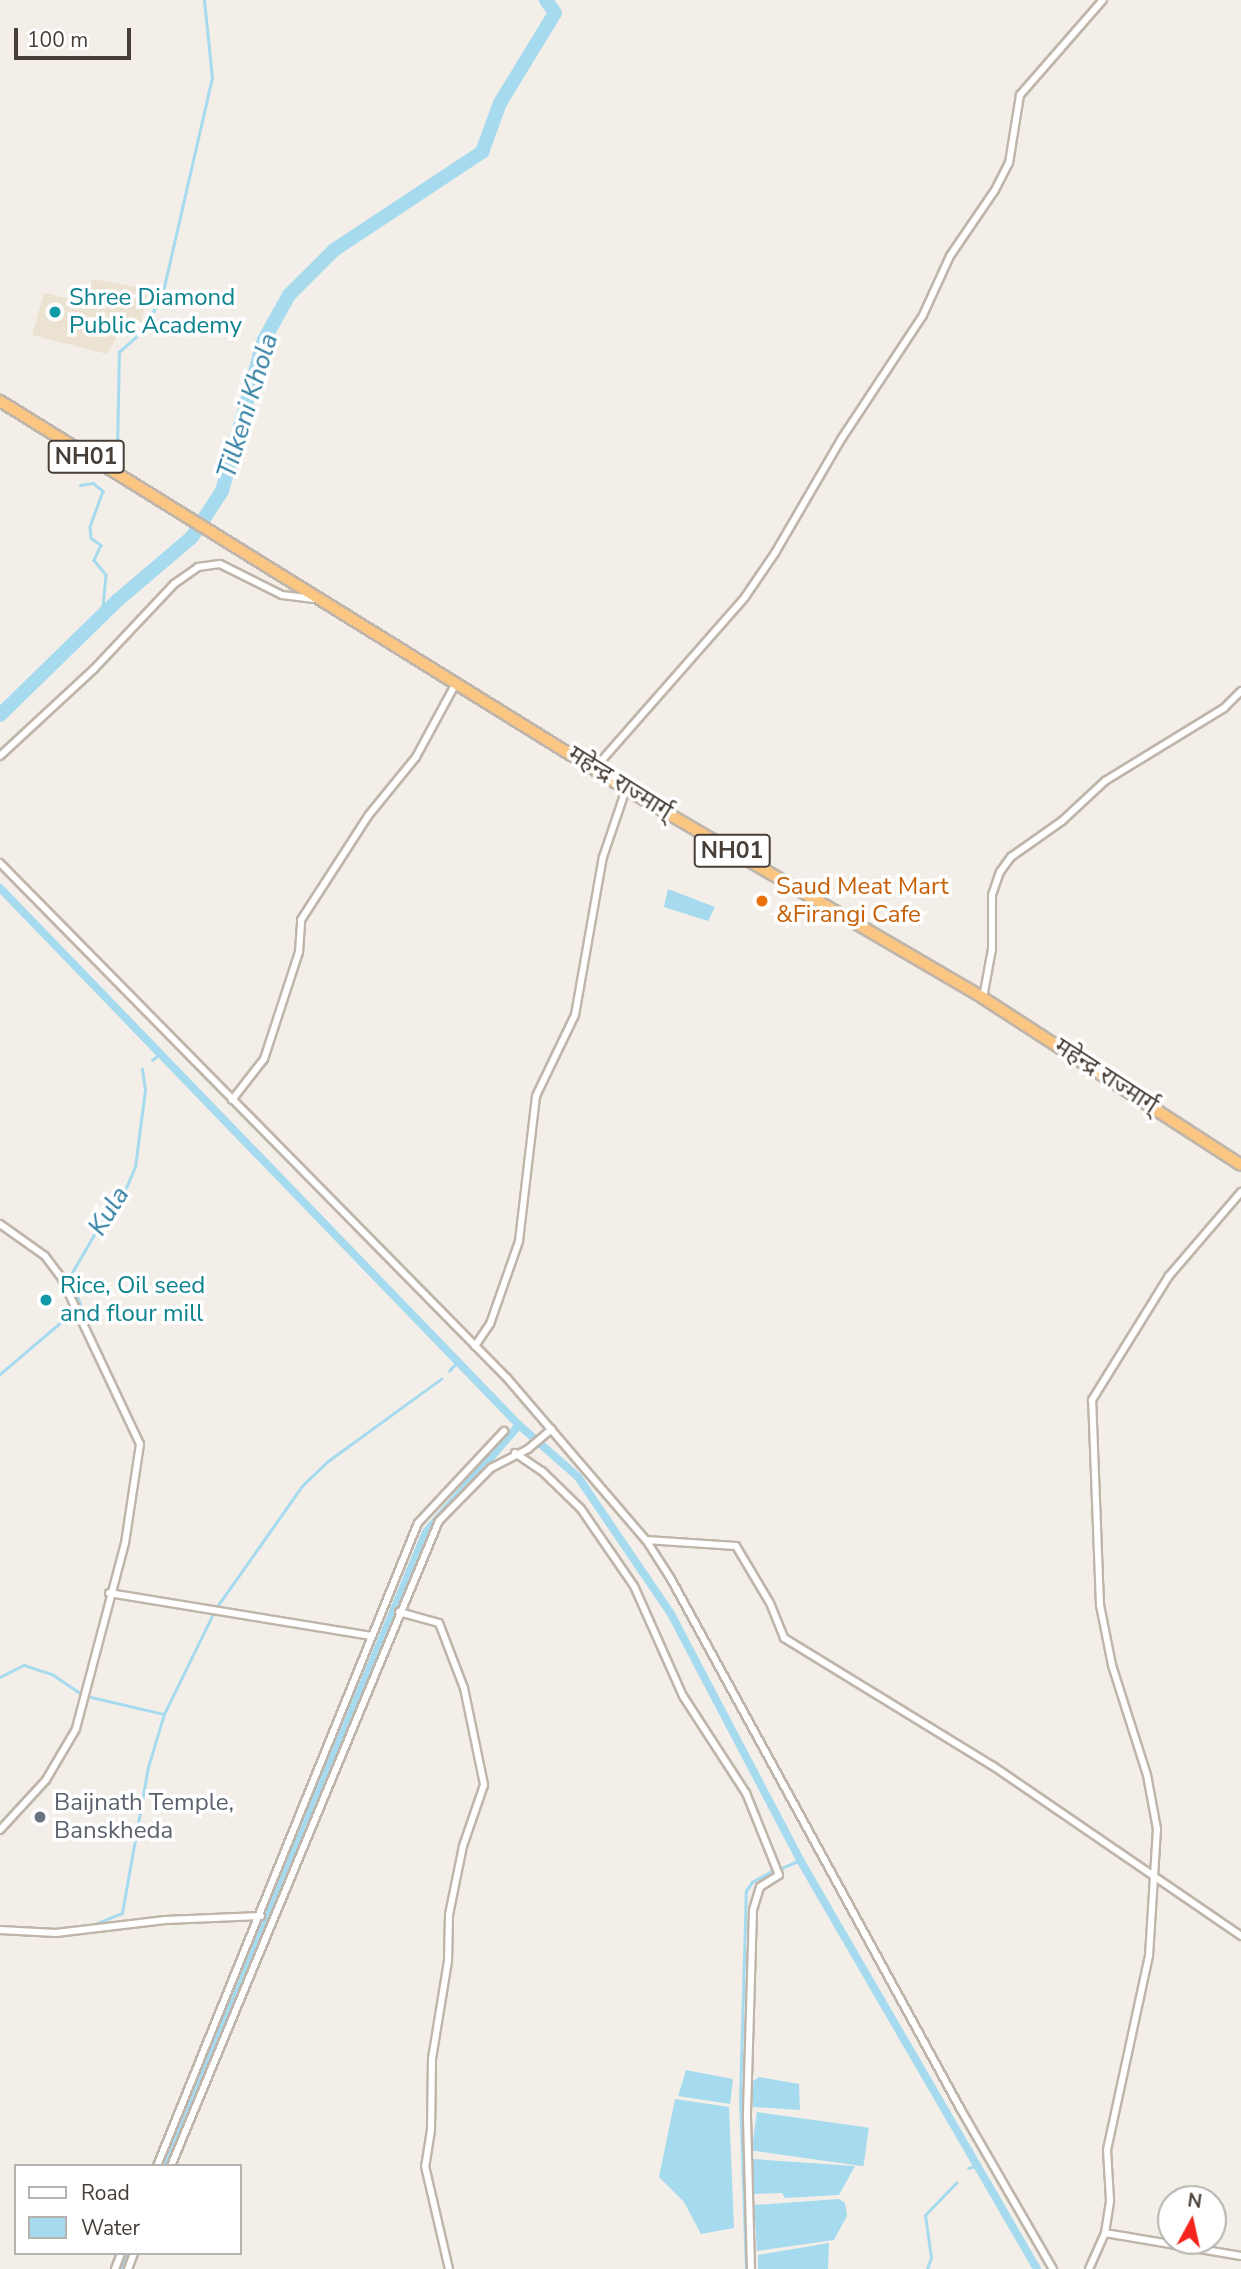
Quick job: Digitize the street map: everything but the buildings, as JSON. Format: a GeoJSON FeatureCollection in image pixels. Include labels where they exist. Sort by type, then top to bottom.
{"type":"FeatureCollection","features":[{"type":"Feature","properties":{"kind":"highway","name":"महेन्द्र राज्मार्ग्"},"geometry":{"type":"LineString","coordinates":[[0,401],[314,599],[457,681],[626,789],[983,998],[1241,1165]]}},
{"type":"Feature","properties":{"kind":"street"},"geometry":{"type":"LineString","coordinates":[[595,768],[745,597],[767,564],[842,438],[923,315],[950,257],[995,190],[1009,163],[1020,94],[1103,0]]}},
{"type":"Feature","properties":{"kind":"street"},"geometry":{"type":"LineString","coordinates":[[0,756],[94,668],[174,584],[198,567],[220,564],[282,595],[314,599]]}},
{"type":"Feature","properties":{"kind":"street"},"geometry":{"type":"LineString","coordinates":[[232,1100],[264,1059],[299,952],[301,920],[368,816],[416,757],[457,681]]}},
{"type":"Feature","properties":{"kind":"street"},"geometry":{"type":"LineString","coordinates":[[983,998],[992,949],[992,895],[1011,857],[1062,821],[1105,782],[1224,708],[1241,691]]}},
{"type":"Feature","properties":{"kind":"street"},"geometry":{"type":"LineString","coordinates":[[475,1346],[490,1324],[519,1241],[536,1096],[575,1015],[599,876],[626,789]]}},
{"type":"Feature","properties":{"kind":"street"},"geometry":{"type":"LineString","coordinates":[[0,863],[193,1055],[232,1100],[475,1346],[552,1429],[646,1540],[671,1578],[953,2096],[1053,2269]]}},
{"type":"Feature","properties":{"kind":"street"},"geometry":{"type":"LineString","coordinates":[[1089,2269],[1105,2233],[1110,2200],[1107,2150],[1149,1956],[1157,1829],[1147,1775],[1112,1665],[1100,1605],[1091,1400],[1168,1276],[1241,1192]]}},
{"type":"Feature","properties":{"kind":"street"},"geometry":{"type":"LineString","coordinates":[[0,1224],[45,1256],[61,1277],[140,1444],[125,1543],[109,1593],[91,1681],[75,1729],[46,1780],[0,1830]]}},
{"type":"Feature","properties":{"kind":"street"},"geometry":{"type":"LineString","coordinates":[[172,2164],[439,1521],[491,1468],[530,1447],[552,1429]]}},
{"type":"Feature","properties":{"kind":"street"},"geometry":{"type":"LineString","coordinates":[[159,2164],[418,1523],[504,1431]]}},
{"type":"Feature","properties":{"kind":"street"},"geometry":{"type":"LineString","coordinates":[[515,1453],[542,1471],[580,1509],[634,1586],[683,1696],[746,1793],[779,1875],[760,1887],[753,1910],[747,2117],[751,2269]]}},
{"type":"Feature","properties":{"kind":"street"},"geometry":{"type":"LineString","coordinates":[[646,1540],[736,1546],[770,1603],[784,1638],[993,1766],[1086,1832],[1155,1874],[1241,1936]]}},
{"type":"Feature","properties":{"kind":"street"},"geometry":{"type":"LineString","coordinates":[[109,1593],[372,1636]]}},
{"type":"Feature","properties":{"kind":"street"},"geometry":{"type":"LineString","coordinates":[[399,1612],[439,1623],[464,1689],[484,1785],[463,1846],[449,1915],[448,1961],[432,2059],[431,2130],[425,2166],[449,2269]]}},
{"type":"Feature","properties":{"kind":"street"},"geometry":{"type":"LineString","coordinates":[[0,1930],[56,1933],[165,1920],[261,1916]]}},
{"type":"Feature","properties":{"kind":"street"},"geometry":{"type":"LineString","coordinates":[[1105,2233],[1241,2256]]}},
{"type":"Feature","properties":{"kind":"shaded area"},"geometry":{"type":"Polygon","coordinates":[[[92,279],[149,289],[141,322],[119,333],[107,354],[32,335],[44,293],[84,302],[92,279]]]}},
{"type":"Feature","properties":{"kind":"water"},"geometry":{"type":"Polygon","coordinates":[[[668,889],[715,907],[708,921],[664,907],[668,889]]]}},
{"type":"Feature","properties":{"kind":"water"},"geometry":{"type":"Polygon","coordinates":[[[686,2070],[733,2079],[730,2104],[678,2096],[686,2070]]]}},
{"type":"Feature","properties":{"kind":"water"},"geometry":{"type":"Polygon","coordinates":[[[759,2077],[799,2084],[800,2110],[753,2107],[753,2081],[759,2077]]]}},
{"type":"Feature","properties":{"kind":"water"},"geometry":{"type":"Polygon","coordinates":[[[675,2099],[729,2107],[734,2228],[701,2234],[684,2202],[659,2177],[675,2099]]]}},
{"type":"Feature","properties":{"kind":"water"},"geometry":{"type":"Polygon","coordinates":[[[757,2112],[869,2128],[863,2166],[752,2151],[757,2112]]]}},
{"type":"Feature","properties":{"kind":"water"},"geometry":{"type":"Polygon","coordinates":[[[752,2159],[855,2166],[839,2195],[785,2198],[782,2193],[753,2194],[752,2159]]]}},
{"type":"Feature","properties":{"kind":"water"},"geometry":{"type":"Polygon","coordinates":[[[839,2199],[845,2203],[847,2216],[834,2240],[757,2251],[754,2205],[839,2199]]]}},
{"type":"Feature","properties":{"kind":"water"},"geometry":{"type":"Polygon","coordinates":[[[829,2243],[828,2269],[758,2269],[758,2255],[829,2243]]]}},
{"type":"Feature","properties":{"kind":"waterway"},"geometry":{"type":"LineString","coordinates":[[117,452],[119,352],[146,328],[164,287],[212,78],[204,0]]}},
{"type":"Feature","properties":{"kind":"waterway","name":"Tilkeni Khola"},"geometry":{"type":"LineString","coordinates":[[0,715],[118,600],[192,537],[222,491],[264,340],[289,295],[334,250],[482,152],[500,103],[555,13],[546,0]]}},
{"type":"Feature","properties":{"kind":"waterway"},"geometry":{"type":"LineString","coordinates":[[80,485],[93,483],[103,491],[90,526],[91,538],[101,545],[94,560],[106,575],[102,618]]}},
{"type":"Feature","properties":{"kind":"waterway"},"geometry":{"type":"LineString","coordinates":[[0,888],[519,1425],[578,1477],[671,1614],[800,1860],[1037,2269]]}},
{"type":"Feature","properties":{"kind":"waterway","name":"Kula"},"geometry":{"type":"LineString","coordinates":[[152,1060],[160,1054]]}},
{"type":"Feature","properties":{"kind":"waterway","name":"Kula"},"geometry":{"type":"LineString","coordinates":[[81,1307],[70,1276],[98,1228],[123,1195],[135,1167],[145,1090],[142,1069]]}},
{"type":"Feature","properties":{"kind":"waterway","name":"Kula"},"geometry":{"type":"LineString","coordinates":[[0,1374],[74,1311]]}},
{"type":"Feature","properties":{"kind":"waterway"},"geometry":{"type":"LineString","coordinates":[[449,1371],[458,1361]]}},
{"type":"Feature","properties":{"kind":"waterway"},"geometry":{"type":"LineString","coordinates":[[95,1924],[122,1913],[148,1767],[164,1714],[216,1608],[302,1486],[328,1461],[441,1379]]}},
{"type":"Feature","properties":{"kind":"waterway"},"geometry":{"type":"LineString","coordinates":[[165,2164],[426,1532],[519,1425]]}},
{"type":"Feature","properties":{"kind":"waterway"},"geometry":{"type":"LineString","coordinates":[[0,1677],[24,1665],[52,1674],[83,1695]]}},
{"type":"Feature","properties":{"kind":"waterway"},"geometry":{"type":"LineString","coordinates":[[91,1697],[164,1714]]}},
{"type":"Feature","properties":{"kind":"waterway"},"geometry":{"type":"LineString","coordinates":[[782,1868],[800,1860]]}},
{"type":"Feature","properties":{"kind":"waterway"},"geometry":{"type":"LineString","coordinates":[[746,2269],[740,2100],[746,1891],[752,1882],[772,1871]]}},
{"type":"Feature","properties":{"kind":"waterway"},"geometry":{"type":"LineString","coordinates":[[968,2168],[979,2165]]}},
{"type":"Feature","properties":{"kind":"waterway"},"geometry":{"type":"LineString","coordinates":[[927,2269],[931,2258],[925,2215],[956,2183]]}},
{"type":"Feature","properties":{"kind":"waterway"},"geometry":{"type":"LineString","coordinates":[[121,2269],[126,2255]]}},
{"type":"Feature","properties":{"kind":"place","name":"Shree Diamond Public Academy"},"geometry":{"type":"Point","coordinates":[55,312]}},
{"type":"Feature","properties":{"kind":"place","name":"Saud Meat Mart &Firangi Cafe"},"geometry":{"type":"Point","coordinates":[762,901]}},
{"type":"Feature","properties":{"kind":"place","name":"Rice, Oil seed and flour mill"},"geometry":{"type":"Point","coordinates":[46,1300]}},
{"type":"Feature","properties":{"kind":"place","name":"Baijnath Temple, Banskheda"},"geometry":{"type":"Point","coordinates":[40,1817]}}]}
